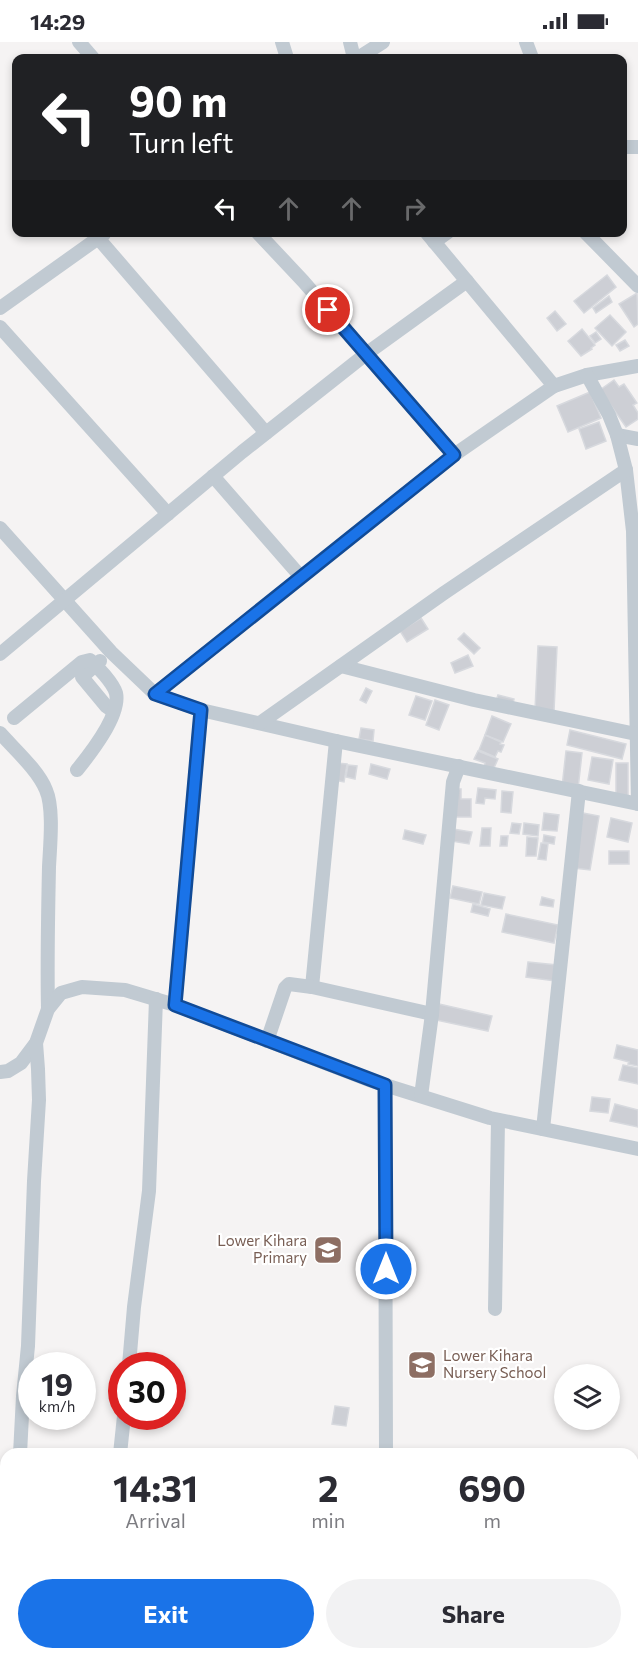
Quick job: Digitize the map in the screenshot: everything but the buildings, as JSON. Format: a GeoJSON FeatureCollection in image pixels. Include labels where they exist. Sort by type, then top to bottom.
{"type":"FeatureCollection","features":[{"type":"Feature","properties":{"kind":"street"},"geometry":{"type":"LineString","coordinates":[[79,42],[90,54]]}},
{"type":"Feature","properties":{"kind":"street"},"geometry":{"type":"LineString","coordinates":[[363,54],[383,42]]}},
{"type":"Feature","properties":{"kind":"street"},"geometry":{"type":"LineString","coordinates":[[0,308],[99,237]]}},
{"type":"Feature","properties":{"kind":"street"},"geometry":{"type":"LineString","coordinates":[[104,237],[266,433]]}},
{"type":"Feature","properties":{"kind":"street"},"geometry":{"type":"LineString","coordinates":[[262,237],[303,281],[454,455]]}},
{"type":"Feature","properties":{"kind":"street"},"geometry":{"type":"LineString","coordinates":[[430,237],[554,386]]}},
{"type":"Feature","properties":{"kind":"street"},"geometry":{"type":"LineString","coordinates":[[590,237],[638,286]]}},
{"type":"Feature","properties":{"kind":"street"},"geometry":{"type":"LineString","coordinates":[[0,654],[266,433],[366,354],[467,281]]}},
{"type":"Feature","properties":{"kind":"street"},"geometry":{"type":"LineString","coordinates":[[0,327],[168,514]]}},
{"type":"Feature","properties":{"kind":"street"},"geometry":{"type":"LineString","coordinates":[[155,694],[454,455],[554,386],[587,375],[638,366]]}},
{"type":"Feature","properties":{"kind":"street"},"geometry":{"type":"LineString","coordinates":[[0,528],[111,652],[155,694],[201,710],[336,741],[638,804],[633,531],[626,470],[609,415],[587,375]]}},
{"type":"Feature","properties":{"kind":"street"},"geometry":{"type":"LineString","coordinates":[[617,435],[638,439]]}},
{"type":"Feature","properties":{"kind":"street"},"geometry":{"type":"LineString","coordinates":[[260,723],[444,593],[626,470]]}},
{"type":"Feature","properties":{"kind":"street"},"geometry":{"type":"LineString","coordinates":[[213,476],[301,577]]}},
{"type":"Feature","properties":{"kind":"street"},"geometry":{"type":"LineString","coordinates":[[95,665],[111,652]]}},
{"type":"Feature","properties":{"kind":"street"},"geometry":{"type":"LineString","coordinates":[[14,718],[82,662],[90,660],[113,686],[116,700],[103,734],[77,770]]}},
{"type":"Feature","properties":{"kind":"street"},"geometry":{"type":"LineString","coordinates":[[341,666],[474,700],[636,734]]}},
{"type":"Feature","properties":{"kind":"street"},"geometry":{"type":"LineString","coordinates":[[175,1005],[201,710]]}},
{"type":"Feature","properties":{"kind":"street"},"geometry":{"type":"LineString","coordinates":[[0,733],[36,773],[48,793],[50,825],[48,1009]]}},
{"type":"Feature","properties":{"kind":"street"},"geometry":{"type":"LineString","coordinates":[[312,987],[336,741]]}},
{"type":"Feature","properties":{"kind":"street"},"geometry":{"type":"LineString","coordinates":[[421,1096],[432,1014],[453,782],[459,766]]}},
{"type":"Feature","properties":{"kind":"street"},"geometry":{"type":"LineString","coordinates":[[543,1129],[579,791]]}},
{"type":"Feature","properties":{"kind":"street"},"geometry":{"type":"LineString","coordinates":[[267,1041],[285,988],[289,984],[432,1014]]}},
{"type":"Feature","properties":{"kind":"street"},"geometry":{"type":"LineString","coordinates":[[0,1072],[8,1071],[21,1063],[36,1043],[48,1009],[61,993],[82,987],[125,990],[175,1005],[385,1085],[498,1120],[638,1149]]}},
{"type":"Feature","properties":{"kind":"street"},"geometry":{"type":"LineString","coordinates":[[130,1352],[149,1191],[156,999]]}},
{"type":"Feature","properties":{"kind":"street"},"geometry":{"type":"LineString","coordinates":[[20,1448],[28,1346],[39,1100],[36,1043]]}},
{"type":"Feature","properties":{"kind":"street"},"geometry":{"type":"LineString","coordinates":[[385,1085],[386,1448]]}},
{"type":"Feature","properties":{"kind":"street"},"geometry":{"type":"LineString","coordinates":[[495,1309],[498,1120]]}},
{"type":"Feature","properties":{"kind":"street"},"geometry":{"type":"LineString","coordinates":[[121,1448],[123,1430]]}},
{"type":"Feature","properties":{"kind":"place","name":"Lower Kihara Primary"},"geometry":{"type":"Point","coordinates":[328,1250]}},
{"type":"Feature","properties":{"kind":"place","name":"Lower Kihara Nursery School"},"geometry":{"type":"Point","coordinates":[422,1365]}},
{"type":"Feature","properties":{"kind":"route"},"geometry":{"type":"LineString","coordinates":[[328,310],[454,455],[155,694],[201,710],[175,1005],[385,1085],[386,1269]]}}]}
